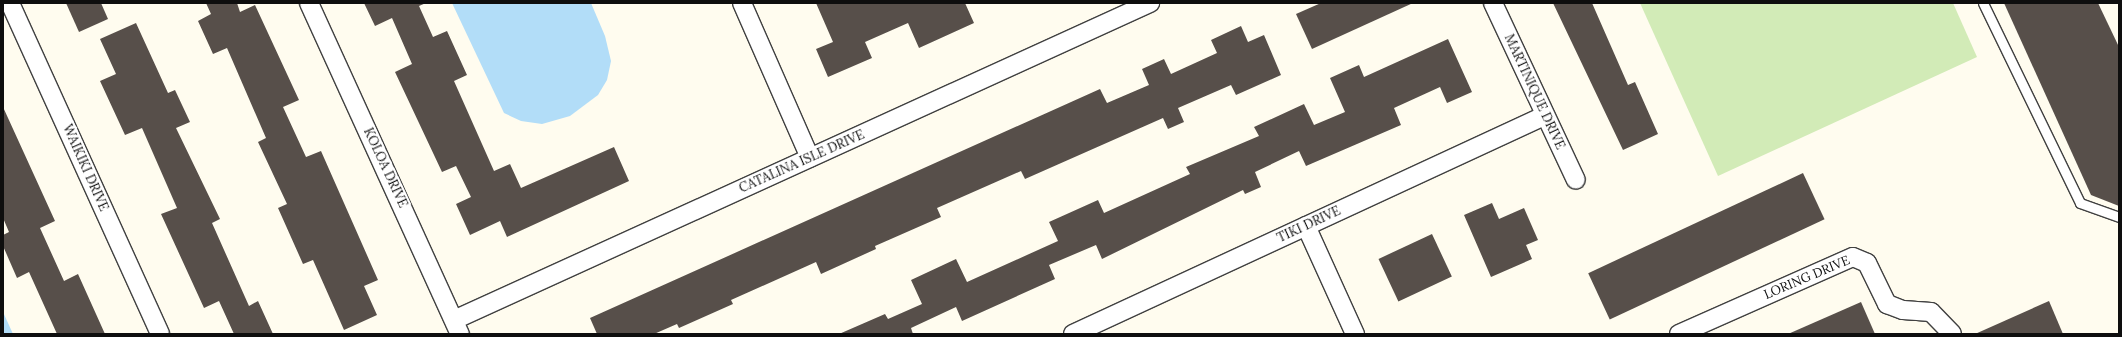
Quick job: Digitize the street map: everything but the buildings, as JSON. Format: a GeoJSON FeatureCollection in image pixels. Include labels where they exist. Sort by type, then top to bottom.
{"type":"FeatureCollection","features":[{"type":"Feature","properties":{"kind":"street","name":"WAIKIKI DRIVE"},"geometry":{"type":"LineString","coordinates":[[10,3],[160,334]]}},
{"type":"Feature","properties":{"kind":"street","name":"KOLOA DRIVE"},"geometry":{"type":"LineString","coordinates":[[309,3],[457,327]]}},
{"type":"Feature","properties":{"kind":"street"},"geometry":{"type":"LineString","coordinates":[[742,3],[810,158]]}},
{"type":"Feature","properties":{"kind":"street","name":"CATALINA ISLE DRIVE"},"geometry":{"type":"LineString","coordinates":[[457,327],[810,158],[1150,3]]}},
{"type":"Feature","properties":{"kind":"street","name":"MARTINIQUE DRIVE"},"geometry":{"type":"LineString","coordinates":[[1493,3],[1544,116],[1576,180]]}},
{"type":"Feature","properties":{"kind":"street","name":"TIKI DRIVE"},"geometry":{"type":"LineString","coordinates":[[1073,334],[1544,116]]}},
{"type":"Feature","properties":{"kind":"street"},"geometry":{"type":"LineString","coordinates":[[1306,226],[1355,334]]}},
{"type":"Feature","properties":{"kind":"street","name":"LORING DRIVE"},"geometry":{"type":"LineString","coordinates":[[1679,334],[1853,257],[1867,263],[1887,304],[1903,310],[1931,312],[1952,334]]}},
{"type":"Feature","properties":{"kind":"lane"},"geometry":{"type":"LineString","coordinates":[[1983,3],[2080,203],[2119,217]]}},
{"type":"Feature","properties":{"kind":"green space"},"geometry":{"type":"Polygon","coordinates":[[[1640,3],[1953,3],[1977,57],[1718,176],[1640,3]]]}},
{"type":"Feature","properties":{"kind":"water"},"geometry":{"type":"Polygon","coordinates":[[[452,3],[591,3],[605,36],[611,61],[607,80],[598,95],[570,116],[542,124],[521,121],[504,113],[452,3]]]}},
{"type":"Feature","properties":{"kind":"water"},"geometry":{"type":"Polygon","coordinates":[[[3,312],[13,334],[3,334],[3,312]]]}}]}
